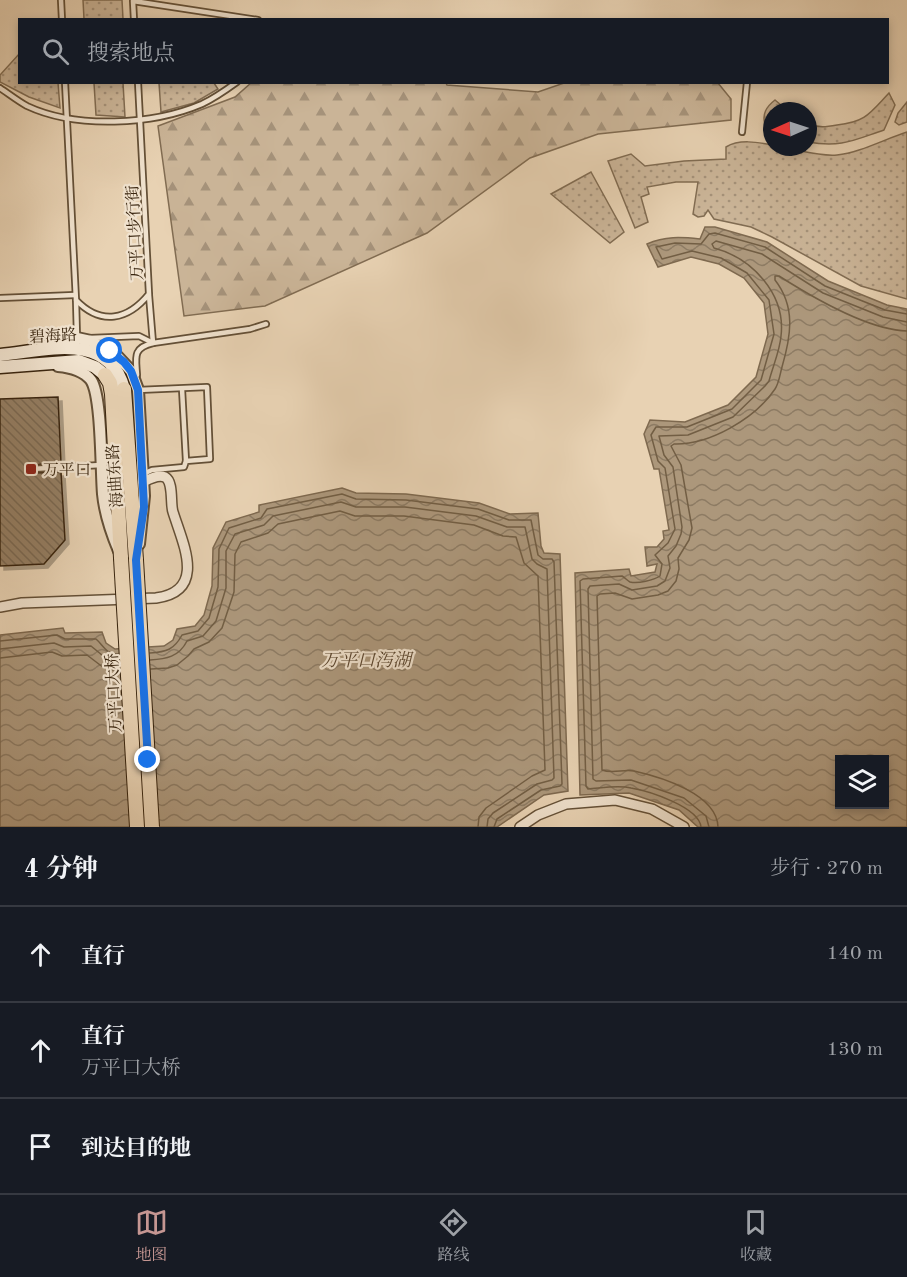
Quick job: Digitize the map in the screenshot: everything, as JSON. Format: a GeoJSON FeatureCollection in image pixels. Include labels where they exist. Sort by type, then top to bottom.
{"type":"FeatureCollection","features":[{"type":"Feature","properties":{"kind":"main road","name":"碧海路"},"geometry":{"type":"LineString","coordinates":[[0,355],[64,348],[89,350],[108,360],[131,390]]}},
{"type":"Feature","properties":{"kind":"main road","name":"碧海路"},"geometry":{"type":"LineString","coordinates":[[0,367],[79,361],[95,367],[105,375]]}},
{"type":"Feature","properties":{"kind":"main road","name":"海曲东路"},"geometry":{"type":"LineString","coordinates":[[105,375],[110,383],[112,394],[122,558]]}},
{"type":"Feature","properties":{"kind":"main road","name":"海曲东路"},"geometry":{"type":"LineString","coordinates":[[131,390],[136,560]]}},
{"type":"Feature","properties":{"kind":"main road","name":"万平口大桥"},"geometry":{"type":"LineString","coordinates":[[122,558],[137,827]]}},
{"type":"Feature","properties":{"kind":"main road","name":"万平口大桥"},"geometry":{"type":"LineString","coordinates":[[136,560],[152,827]]}},
{"type":"Feature","properties":{"kind":"street"},"geometry":{"type":"LineString","coordinates":[[24,353],[54,342],[77,338],[91,341],[116,355],[131,371],[131,390],[143,478],[144,507],[136,560]]}},
{"type":"Feature","properties":{"kind":"street"},"geometry":{"type":"LineString","coordinates":[[40,364],[68,367],[81,372],[90,379],[96,392],[108,526],[122,558]]}},
{"type":"Feature","properties":{"kind":"street"},"geometry":{"type":"LineString","coordinates":[[0,607],[22,603],[156,598],[177,591],[184,583],[188,558],[181,531],[172,510],[169,482],[159,476],[143,478]]}},
{"type":"Feature","properties":{"kind":"street"},"geometry":{"type":"LineString","coordinates":[[519,827],[538,815],[566,804],[615,800],[652,809],[684,827]]}},
{"type":"Feature","properties":{"kind":"lane"},"geometry":{"type":"LineString","coordinates":[[61,0],[62,18]]}},
{"type":"Feature","properties":{"kind":"lane"},"geometry":{"type":"LineString","coordinates":[[134,18],[133,1],[245,18]]}},
{"type":"Feature","properties":{"kind":"lane"},"geometry":{"type":"LineString","coordinates":[[65,84],[77,338],[139,336],[153,343]]}},
{"type":"Feature","properties":{"kind":"lane","name":"万平口步行街"},"geometry":{"type":"LineString","coordinates":[[75,297],[87,310],[99,315],[119,316],[141,305],[149,294],[138,84]]}},
{"type":"Feature","properties":{"kind":"lane"},"geometry":{"type":"LineString","coordinates":[[0,88],[28,106],[67,118],[103,121],[140,119],[175,113],[203,104],[234,84]]}},
{"type":"Feature","properties":{"kind":"lane"},"geometry":{"type":"LineString","coordinates":[[742,132],[747,84]]}},
{"type":"Feature","properties":{"kind":"lane"},"geometry":{"type":"LineString","coordinates":[[149,290],[153,343]]}},
{"type":"Feature","properties":{"kind":"lane"},"geometry":{"type":"LineString","coordinates":[[0,298],[75,297]]}},
{"type":"Feature","properties":{"kind":"lane"},"geometry":{"type":"LineString","coordinates":[[186,461],[210,459],[207,387],[131,390],[136,356],[142,346],[153,343],[250,329],[266,324]]}},
{"type":"Feature","properties":{"kind":"lane"},"geometry":{"type":"LineString","coordinates":[[143,478],[152,470],[184,466],[186,461],[182,389]]}},
{"type":"Feature","properties":{"kind":"lane"},"geometry":{"type":"LineString","coordinates":[[31,469],[101,465]]}},
{"type":"Feature","properties":{"kind":"green space"},"geometry":{"type":"Polygon","coordinates":[[[83,0],[122,0],[123,18],[84,18],[83,0]]]}},
{"type":"Feature","properties":{"kind":"green space"},"geometry":{"type":"Polygon","coordinates":[[[18,55],[18,84],[58,84],[60,108],[29,97],[0,82],[0,75],[18,55]]]}},
{"type":"Feature","properties":{"kind":"green space"},"geometry":{"type":"Polygon","coordinates":[[[94,84],[123,84],[125,117],[96,115],[94,84]]]}},
{"type":"Feature","properties":{"kind":"green space"},"geometry":{"type":"Polygon","coordinates":[[[159,84],[215,84],[218,89],[194,103],[161,112],[159,84]]]}},
{"type":"Feature","properties":{"kind":"green space"},"geometry":{"type":"Polygon","coordinates":[[[250,84],[446,84],[538,92],[561,84],[719,84],[731,99],[731,120],[598,134],[530,158],[427,233],[265,306],[184,316],[158,126],[235,97],[250,84]]]}},
{"type":"Feature","properties":{"kind":"green space"},"geometry":{"type":"Polygon","coordinates":[[[889,93],[895,105],[884,130],[855,140],[817,144],[817,126],[826,127],[855,122],[877,106],[889,93]]]}},
{"type":"Feature","properties":{"kind":"green space"},"geometry":{"type":"Polygon","coordinates":[[[907,102],[907,122],[899,125],[895,122],[898,113],[907,102]]]}},
{"type":"Feature","properties":{"kind":"green space"},"geometry":{"type":"Polygon","coordinates":[[[907,132],[907,299],[861,286],[751,227],[714,219],[708,210],[704,216],[698,217],[693,214],[698,182],[676,182],[647,187],[649,194],[641,197],[648,222],[635,228],[608,161],[631,154],[645,166],[726,159],[726,147],[731,144],[748,142],[763,144],[763,156],[837,155],[863,149],[907,132]]]}},
{"type":"Feature","properties":{"kind":"green space"},"geometry":{"type":"Polygon","coordinates":[[[591,172],[624,232],[610,243],[551,194],[591,172]]]}},
{"type":"Feature","properties":{"kind":"water"},"geometry":{"type":"Polygon","coordinates":[[[705,227],[715,227],[767,242],[828,281],[887,305],[907,309],[907,827],[698,827],[679,810],[629,793],[580,795],[575,573],[629,569],[631,576],[655,572],[657,564],[647,566],[645,547],[657,547],[664,539],[663,531],[669,530],[659,469],[654,469],[644,434],[650,420],[685,422],[728,405],[756,377],[768,334],[764,303],[744,278],[719,264],[691,257],[658,267],[647,244],[673,238],[700,239],[705,227]]]}},
{"type":"Feature","properties":{"kind":"water","name":"万平口泻湖"},"geometry":{"type":"Polygon","coordinates":[[[342,488],[356,493],[406,494],[479,503],[510,514],[538,513],[541,546],[544,553],[560,554],[568,791],[544,795],[497,827],[0,827],[0,635],[63,628],[65,633],[102,632],[106,643],[115,649],[164,646],[173,640],[177,629],[195,626],[204,615],[212,586],[213,548],[226,522],[259,512],[259,505],[342,488]]]}},
{"type":"Feature","properties":{"kind":"building","name":"万平口"},"geometry":{"type":"Polygon","coordinates":[[[58,397],[61,463],[31,465],[27,469],[31,473],[61,472],[65,540],[44,564],[0,566],[0,399],[58,397]]]}},
{"type":"Feature","properties":{"kind":"place","name":"万平口"},"geometry":{"type":"Point","coordinates":[31,469]}},
{"type":"Feature","properties":{"kind":"route"},"geometry":{"type":"LineString","coordinates":[[110,351],[131,371],[138,390],[144,507],[136,560],[148,760]]}}]}
